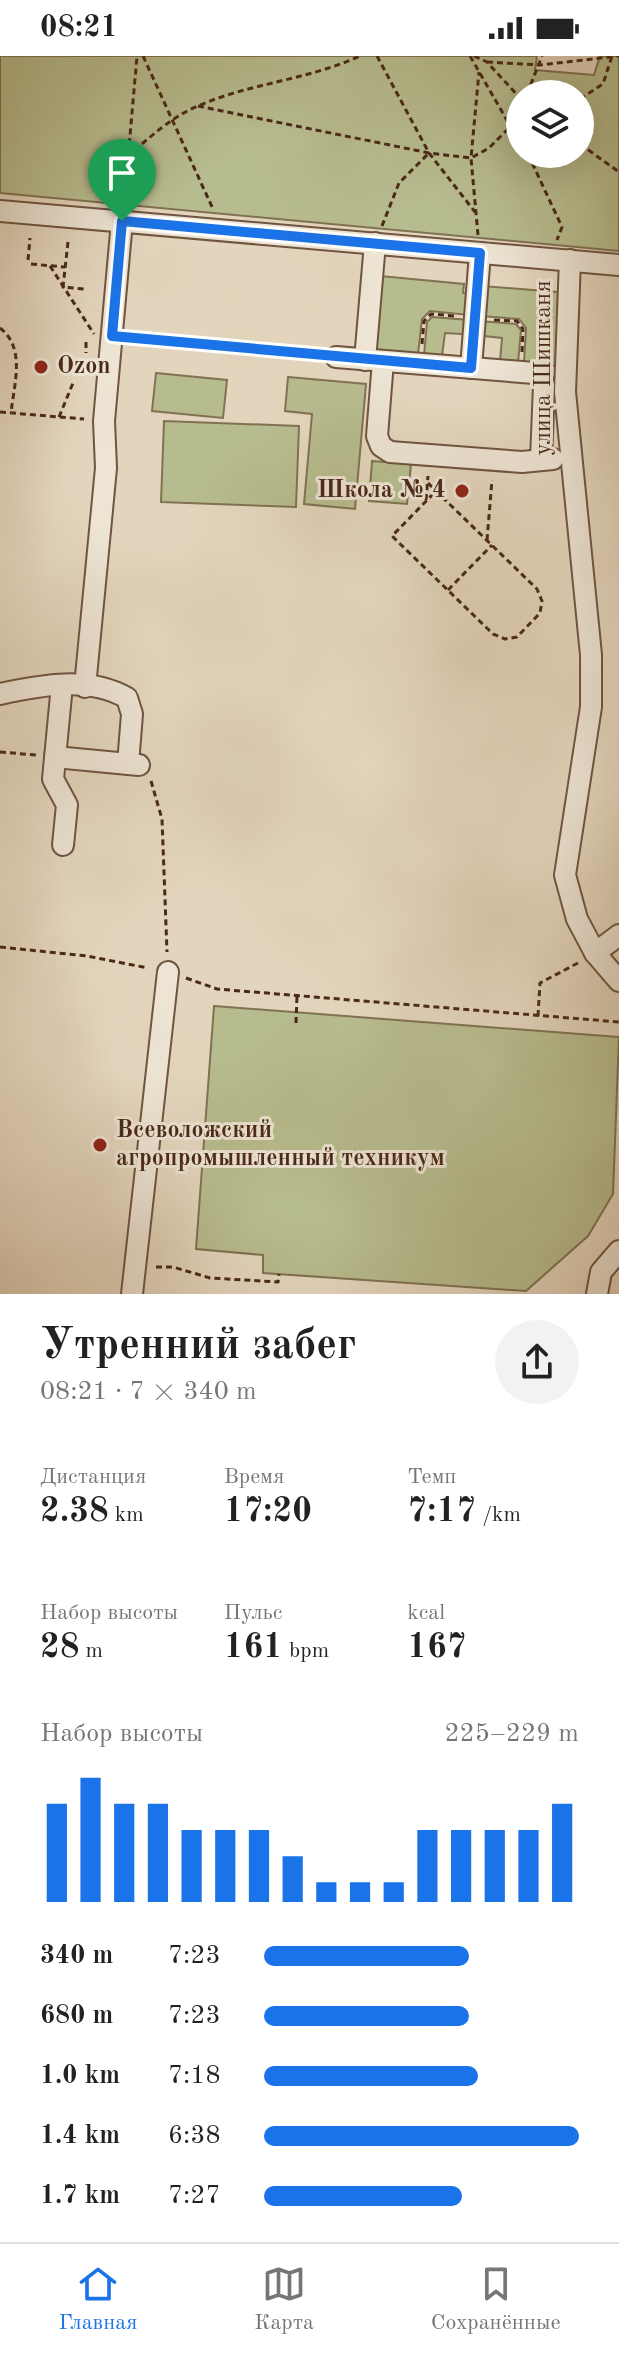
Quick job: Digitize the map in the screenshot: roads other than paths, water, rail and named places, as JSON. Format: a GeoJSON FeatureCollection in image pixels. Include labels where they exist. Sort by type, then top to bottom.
{"type":"FeatureCollection","features":[{"type":"Feature","properties":{"kind":"street","name":"улица Шишканя"},"geometry":{"type":"LineString","coordinates":[[0,211],[480,253],[561,256],[569,458],[591,655],[591,707],[565,875],[577,919],[595,953],[619,981]]}},
{"type":"Feature","properties":{"kind":"street"},"geometry":{"type":"LineString","coordinates":[[85,687],[106,468],[102,335],[122,221]]}},
{"type":"Feature","properties":{"kind":"street"},"geometry":{"type":"LineString","coordinates":[[375,243],[374,360],[377,436],[381,446],[390,452],[493,460],[569,458]]}},
{"type":"Feature","properties":{"kind":"street"},"geometry":{"type":"LineString","coordinates":[[471,368],[480,253]]}},
{"type":"Feature","properties":{"kind":"street"},"geometry":{"type":"LineString","coordinates":[[561,256],[619,265]]}},
{"type":"Feature","properties":{"kind":"street"},"geometry":{"type":"LineString","coordinates":[[336,357],[534,373],[541,377],[541,460]]}},
{"type":"Feature","properties":{"kind":"street"},"geometry":{"type":"LineString","coordinates":[[0,694],[49,683],[111,689],[127,698],[132,714],[133,764],[55,757]]}},
{"type":"Feature","properties":{"kind":"street"},"geometry":{"type":"LineString","coordinates":[[62,685],[53,779],[67,805],[63,845]]}},
{"type":"Feature","properties":{"kind":"street"},"geometry":{"type":"LineString","coordinates":[[595,953],[619,935]]}},
{"type":"Feature","properties":{"kind":"street"},"geometry":{"type":"LineString","coordinates":[[132,1294],[168,972]]}},
{"type":"Feature","properties":{"kind":"street"},"geometry":{"type":"LineString","coordinates":[[597,1294],[601,1272],[619,1251]]}},
{"type":"Feature","properties":{"kind":"place","name":"Ozon"},"geometry":{"type":"Point","coordinates":[41,367]}},
{"type":"Feature","properties":{"kind":"place","name":"Школа № 4"},"geometry":{"type":"Point","coordinates":[462,491]}},
{"type":"Feature","properties":{"kind":"place","name":"Всеволожский агропромышленный техникум"},"geometry":{"type":"Point","coordinates":[100,1145]}}]}
